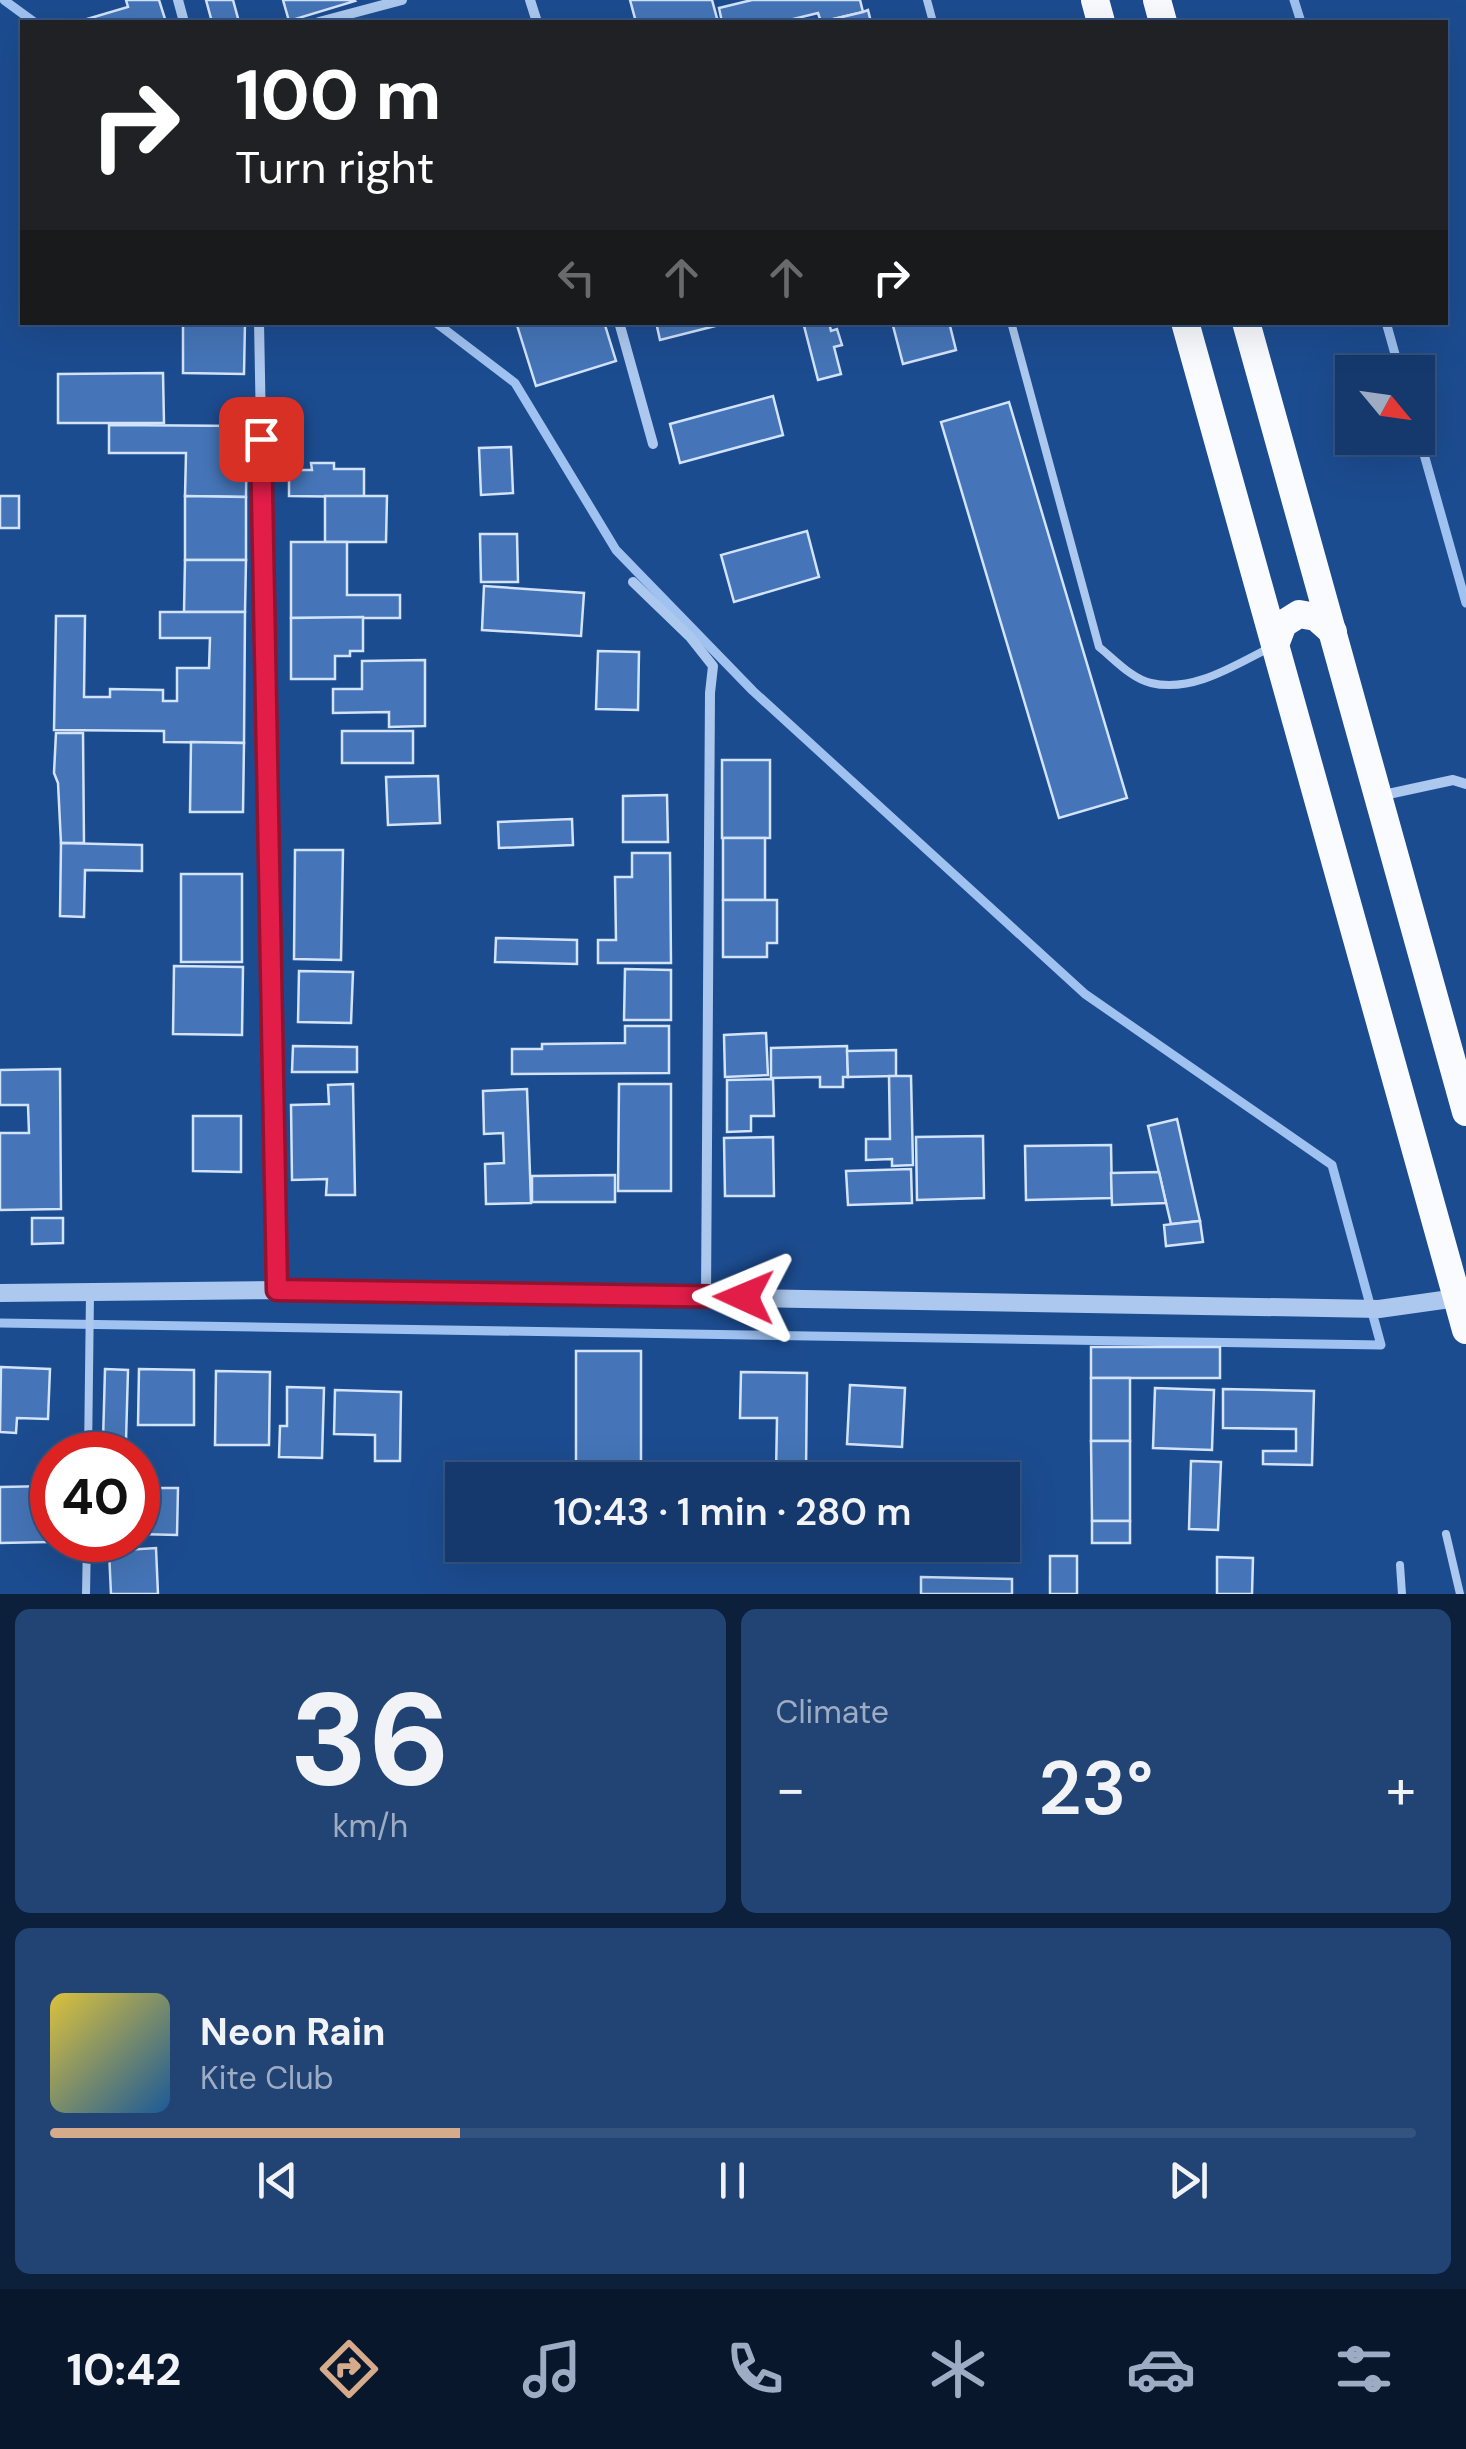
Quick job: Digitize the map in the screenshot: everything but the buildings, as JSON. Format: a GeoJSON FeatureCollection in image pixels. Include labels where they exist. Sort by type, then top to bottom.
{"type":"FeatureCollection","features":[{"type":"Feature","properties":{"kind":"highway"},"geometry":{"type":"LineString","coordinates":[[1186,325],[1466,1330]]}},
{"type":"Feature","properties":{"kind":"highway"},"geometry":{"type":"LineString","coordinates":[[1247,325],[1466,1112]]}},
{"type":"Feature","properties":{"kind":"highway"},"geometry":{"type":"LineString","coordinates":[[1274,644],[1284,624],[1300,614],[1316,617],[1332,632]]}},
{"type":"Feature","properties":{"kind":"street"},"geometry":{"type":"LineString","coordinates":[[327,20],[402,0]]}},
{"type":"Feature","properties":{"kind":"street"},"geometry":{"type":"LineString","coordinates":[[259,325],[277,1290]]}},
{"type":"Feature","properties":{"kind":"street"},"geometry":{"type":"LineString","coordinates":[[620,325],[652,444]]}},
{"type":"Feature","properties":{"kind":"street"},"geometry":{"type":"LineString","coordinates":[[633,582],[690,637],[712,666],[706,1296]]}},
{"type":"Feature","properties":{"kind":"street"},"geometry":{"type":"LineString","coordinates":[[1378,796],[1453,780],[1466,784]]}},
{"type":"Feature","properties":{"kind":"street"},"geometry":{"type":"LineString","coordinates":[[0,1294],[277,1290],[1358,1308],[1457,1298]]}},
{"type":"Feature","properties":{"kind":"lane"},"geometry":{"type":"LineString","coordinates":[[1012,325],[1099,648],[1126,670],[1151,683],[1181,683],[1208,678],[1274,644]]}},
{"type":"Feature","properties":{"kind":"lane"},"geometry":{"type":"LineString","coordinates":[[88,1432],[90,1294]]}},
{"type":"Feature","properties":{"kind":"lane"},"geometry":{"type":"LineString","coordinates":[[1446,1534],[1460,1594]]}},
{"type":"Feature","properties":{"kind":"lane"},"geometry":{"type":"LineString","coordinates":[[86,1594],[87,1562]]}},
{"type":"Feature","properties":{"kind":"lane"},"geometry":{"type":"LineString","coordinates":[[1400,1565],[1402,1594]]}},
{"type":"Feature","properties":{"kind":"waterway"},"geometry":{"type":"LineString","coordinates":[[4,0],[31,20]]}},
{"type":"Feature","properties":{"kind":"waterway"},"geometry":{"type":"LineString","coordinates":[[1294,0],[1300,20]]}},
{"type":"Feature","properties":{"kind":"waterway"},"geometry":{"type":"LineString","coordinates":[[0,1323],[1381,1345],[1332,1165],[1085,994],[753,691],[616,550],[515,383],[439,325]]}},
{"type":"Feature","properties":{"kind":"waterway"},"geometry":{"type":"LineString","coordinates":[[1387,325],[1395,355]]}},
{"type":"Feature","properties":{"kind":"waterway"},"geometry":{"type":"LineString","coordinates":[[1424,455],[1466,603]]}},
{"type":"Feature","properties":{"kind":"route"},"geometry":{"type":"LineString","coordinates":[[261,439],[277,1290],[744,1297]]}}]}
